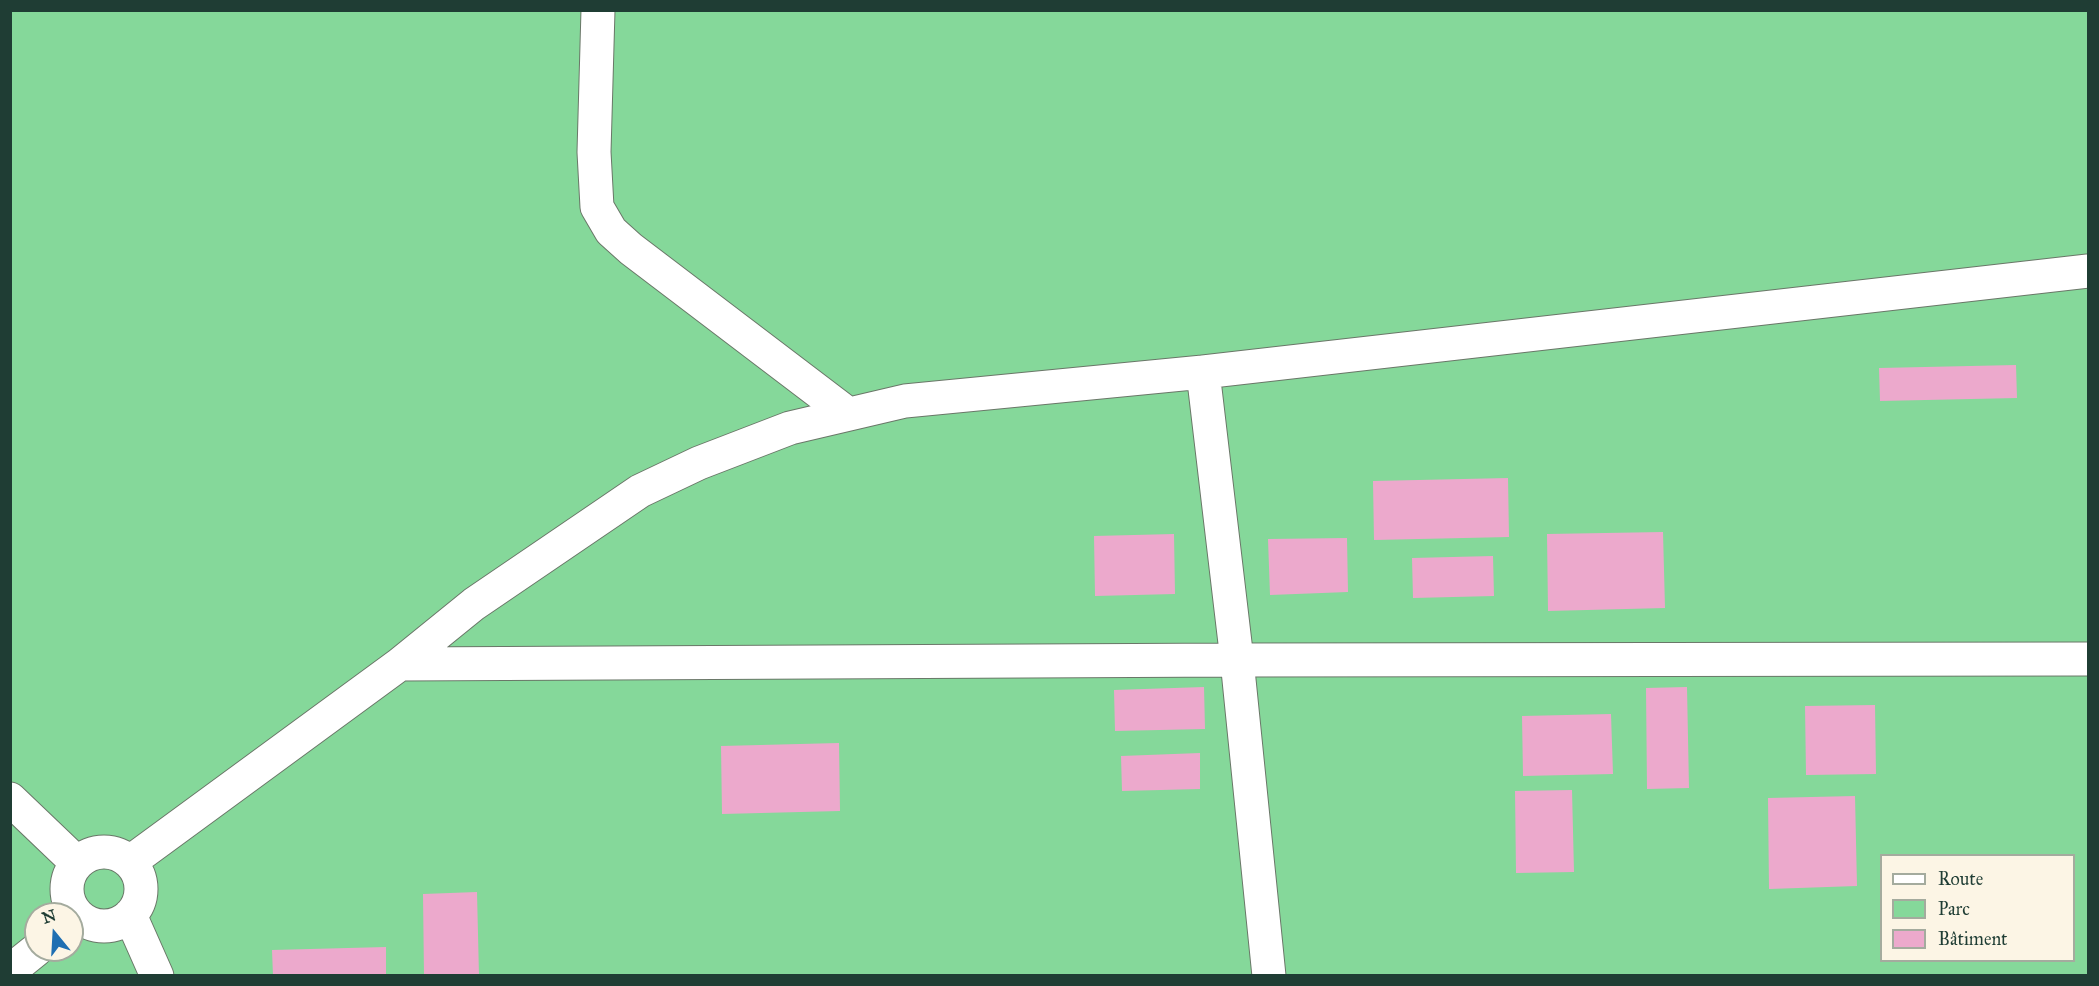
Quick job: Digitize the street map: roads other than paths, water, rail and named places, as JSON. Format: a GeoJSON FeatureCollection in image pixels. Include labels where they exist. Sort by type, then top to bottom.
{"type":"FeatureCollection","features":[{"type":"Feature","properties":{"kind":"street"},"geometry":{"type":"LineString","coordinates":[[598,10],[595,163],[597,207],[611,231],[631,249],[848,414]]}},
{"type":"Feature","properties":{"kind":"street"},"geometry":{"type":"LineString","coordinates":[[130,862],[400,664],[474,603],[640,491],[699,463],[790,428],[905,401],[1203,372],[2088,271]]}},
{"type":"Feature","properties":{"kind":"street"},"geometry":{"type":"LineString","coordinates":[[1203,372],[1237,660],[1269,975]]}},
{"type":"Feature","properties":{"kind":"street"},"geometry":{"type":"LineString","coordinates":[[400,664],[2088,659]]}},
{"type":"Feature","properties":{"kind":"street"},"geometry":{"type":"LineString","coordinates":[[10,799],[77,863]]}},
{"type":"Feature","properties":{"kind":"street"},"geometry":{"type":"LineString","coordinates":[[69,902],[67,889],[69,874],[77,863],[89,854],[104,852],[118,855],[130,862],[138,875],[141,889],[138,903],[130,915],[118,923],[104,926],[84,921]]}},
{"type":"Feature","properties":{"kind":"street"},"geometry":{"type":"LineString","coordinates":[[130,915],[157,975]]}},
{"type":"Feature","properties":{"kind":"street"},"geometry":{"type":"LineString","coordinates":[[10,971],[24,960]]}}]}
